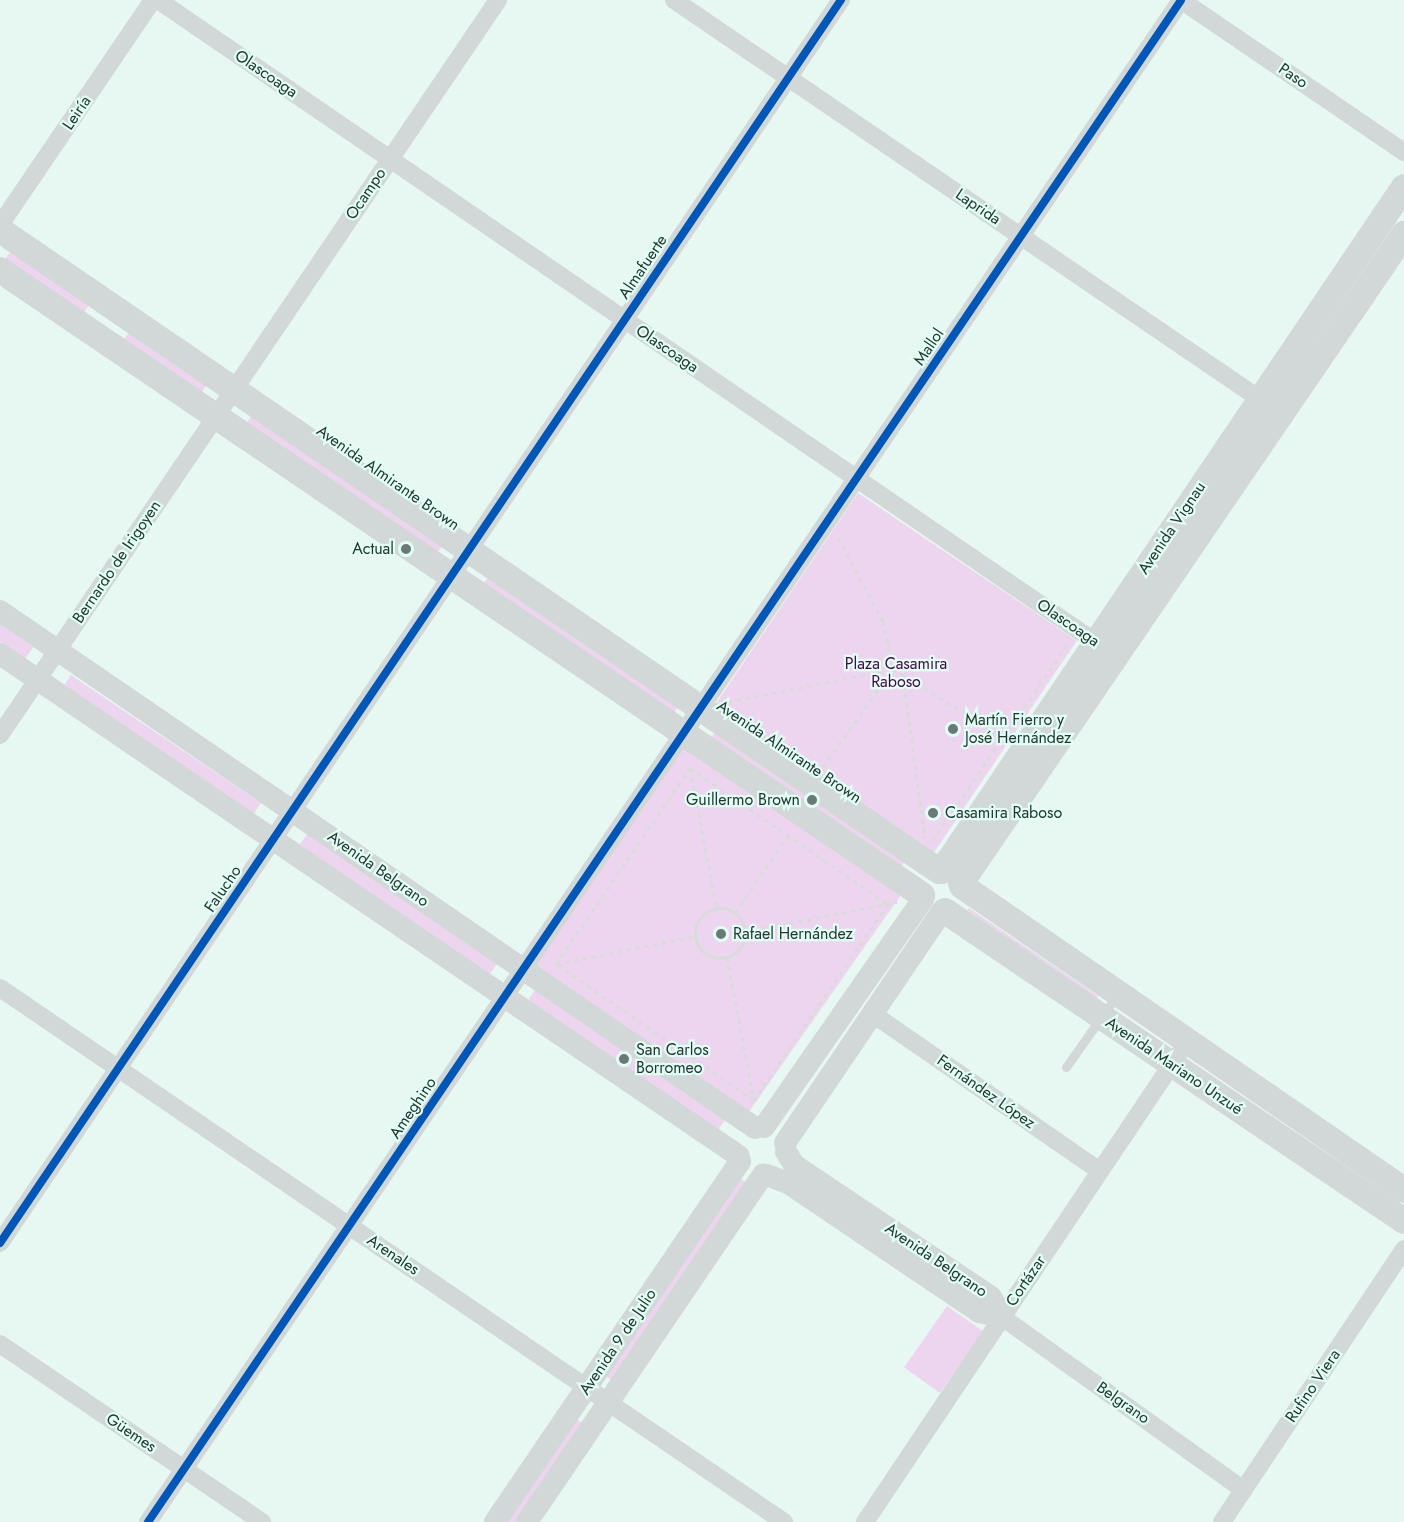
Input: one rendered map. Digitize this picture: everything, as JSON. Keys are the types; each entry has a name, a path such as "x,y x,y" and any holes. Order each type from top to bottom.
{"main road":[{"name":"Avenida Vignau","path":"951,878 1013,742 1086,636 1260,399 1404,187"},
{"name":"Avenida Almirante Brown","path":"0,227 700,709 951,878"},
{"name":"Avenida Vignau","path":"951,878 1116,656 1404,234"},
{"path":"0,270 931,902 958,902 951,878 927,877 931,902"},
{"name":"Avenida Mariano Unzué","path":"951,878 1404,1190"},
{"name":"Avenida Mariano Unzué","path":"931,902 1404,1221"}],"street":[{"name":"Olascoaga","path":"155,0 1116,656"},
{"name":"Leiría","path":"0,227 155,0"},
{"name":"Ocampo","path":"235,389 498,0"},
{"name":"Laprida","path":"674,0 1282,414"},
{"name":"Almafuerte","path":"468,550 840,0"},
{"name":"Paso","path":"1181,0 1404,152"},
{"name":"Mallol","path":"700,709 1181,0"},
{"name":"Bernardo de Irigoyen","path":"0,735 235,389"},
{"name":"Falucho","path":"0,1243 468,550"},
{"name":"Avenida Belgrano","path":"0,611 293,809 522,971 759,1128"},
{"name":"Avenida Belgrano","path":"0,654 740,1159"},
{"name":"Ameghino","path":"148,1522 700,709"},
{"path":"931,902 873,1014 785,1148 782,1164 765,1175 740,1159 743,1136 759,1128 931,902"},
{"name":"Arenales","path":"0,988 784,1522"},
{"name":"Fernández López","path":"873,1014 1100,1171"},
{"name":"Cortázar","path":"865,1522 1188,1040"},
{"path":"759,1128 785,1148"},
{"name":"Avenida Belgrano","path":"785,1148 794,1165 979,1312 1002,1317"},
{"name":"Avenida 9 de Julio","path":"495,1522 740,1159"},
{"name":"Avenida Belgrano","path":"765,1175 885,1237"},
{"name":"Avenida 9 de Julio","path":"527,1522 765,1175"},
{"name":"Rufino Viera","path":"1222,1522 1404,1249"},
{"name":"Belgrano","path":"1002,1317 1244,1490"},
{"name":"Güemes","path":"0,1344 262,1522"}],"lane":[{"path":"1066,1067 1119,993"}],"path":[{"path":"828,520 883,621 893,669 1013,742"},
{"path":"903,676 926,849 1013,742 1086,636"},
{"path":"700,709 893,669"},
{"path":"811,783 893,669"},
{"path":"684,733 717,908"},
{"path":"690,768 888,904"},
{"path":"556,964 690,768"},
{"path":"735,913 788,835"},
{"path":"745,932 888,904 931,902"},
{"path":"754,1100 888,904"},
{"path":"717,908 735,913 745,932 741,948 727,957 703,951 696,936 703,915 717,908"},
{"path":"522,971 696,936"},
{"path":"727,957 759,1128"},
{"path":"556,964 754,1100"}],"green space":[{"path":"13,248 91,302 82,316 4,261"},
{"path":"131,329 209,382 201,394 123,341"},
{"path":"254,412 446,541 437,554 246,424"},
{"name":"Plaza Casamira Raboso","path":"858,493 1077,641 934,852 715,704"},
{"path":"489,576 680,705 671,718 480,589"},
{"path":"0,624 33,647 25,659 0,642"},
{"path":"71,675 261,803 252,816 62,688"},
{"path":"717,729 908,858 899,871 708,742"},
{"path":"685,743 901,894 742,1121 526,970"},
{"path":"307,834 498,963 489,976 298,847"},
{"path":"969,908 1098,996 1096,999 967,910"},
{"path":"535,990 726,1119 717,1132 526,1003"},
{"path":"740,1178 750,1185 613,1381 603,1374"},
{"path":"947,1306 983,1331 940,1393 904,1367"},
{"path":"573,1417 584,1424 523,1522 507,1522"}],"cycle path":[{"path":"0,1243 841,0"},
{"path":"148,1522 1181,0"}],"place":[{"name":"Actual","path":"406,549"},
{"name":"Martín Fierro y José Hernández","path":"953,729"},
{"name":"Guillermo Brown","path":"812,800"},
{"name":"Casamira Raboso","path":"933,813"},
{"name":"Rafael Hernández","path":"721,934"},
{"name":"San Carlos Borromeo","path":"624,1059"}]}
